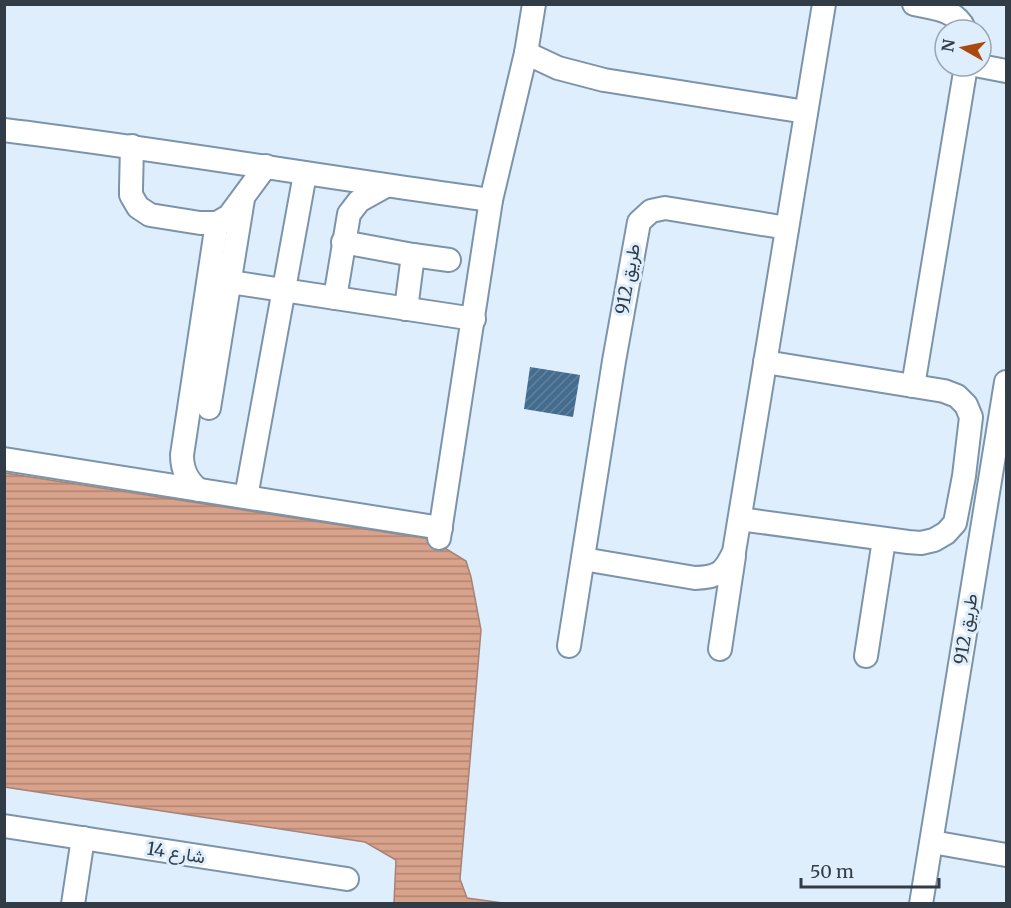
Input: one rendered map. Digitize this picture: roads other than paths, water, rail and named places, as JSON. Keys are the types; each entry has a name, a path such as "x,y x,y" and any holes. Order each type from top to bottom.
{"street":[{"path":"4,459 246,497 440,533 491,200 526,53 534,4"},
{"path":"720,649 824,4"},
{"path":"914,4 945,10 955,18"},
{"path":"526,53 558,68 604,80 806,112"},
{"path":"913,386 964,78"},
{"path":"4,130 132,146 304,174 491,200"},
{"path":"132,146 130,188 138,207 150,215 200,223 218,223 230,216 266,166"},
{"path":"246,497 304,174"},
{"path":"335,298 349,214 354,206 386,186"},
{"path":"209,408 244,195"},
{"name":"طريق 912","path":"569,646 639,222 651,211 665,208 787,228"},
{"path":"199,490 184,471 182,455 218,223"},
{"path":"343,242 449,260"},
{"path":"406,309 413,255"},
{"path":"230,282 474,319"},
{"path":"740,519 884,540 921,543 934,540 946,533 955,523 964,476 971,417 966,405 957,396 913,386 765,362"},
{"name":"طريق 912","path":"921,903 1006,382"},
{"path":"866,656 884,540"},
{"path":"583,559 695,578 712,577 726,568 734,552"},
{"name":"شارع 14","path":"4,826 347,879"},
{"path":"73,903 83,838"},
{"path":"932,842 1006,855"}]}
